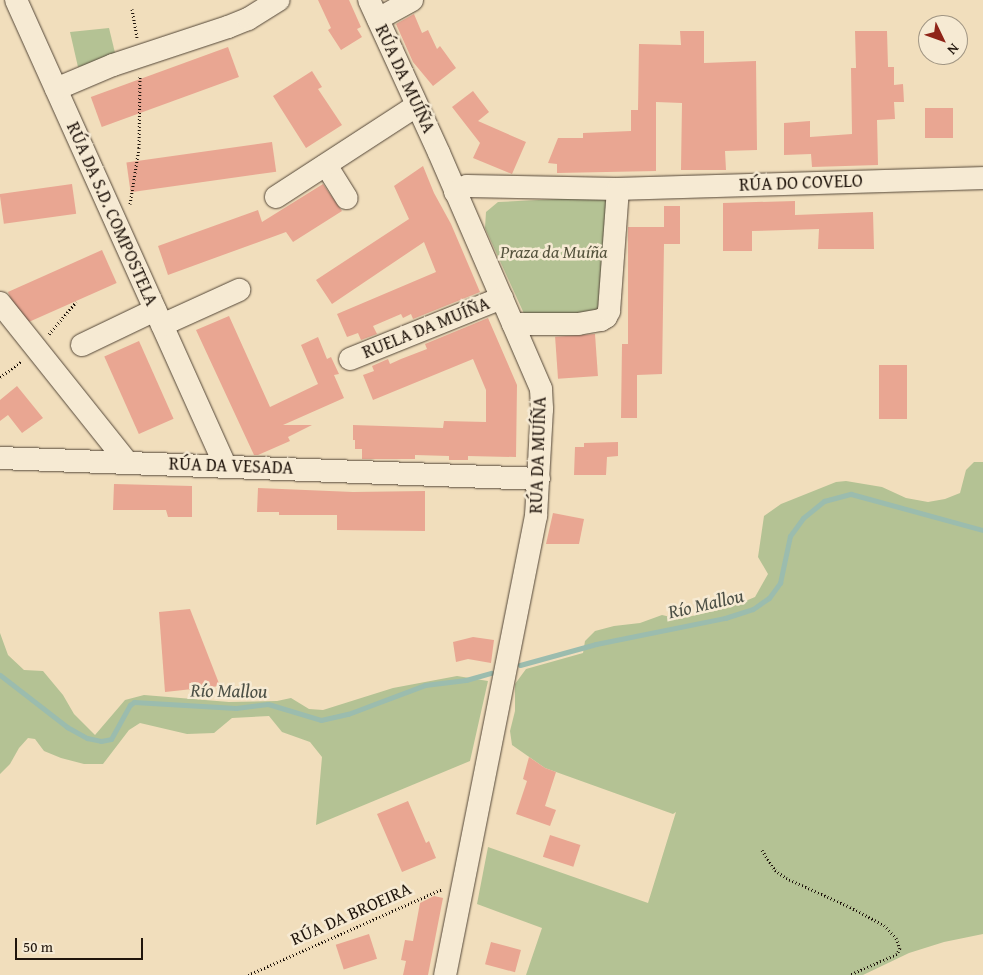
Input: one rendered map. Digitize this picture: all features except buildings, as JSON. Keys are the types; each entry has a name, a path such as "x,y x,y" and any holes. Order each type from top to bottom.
{"street":[{"name":"RÚA DA S.D. COMPOSTELA","path":"16,0 224,465"},
{"path":"56,89 113,65 228,27 248,19 279,0"},
{"path":"373,10 412,0"},
{"name":"RÚA DA MUÍÑA","path":"373,10 541,389 542,409 536,516 445,975"},
{"path":"276,197 416,106"},
{"path":"326,165 347,198"},
{"name":"RÚA DO COVELO","path":"455,192 467,186 618,189 983,178"},
{"path":"513,324 578,324 601,320 606,317 609,311 618,189"},
{"path":"82,345 239,290"},
{"name":"RUELA DA MUÍÑA","path":"350,359 502,298"},
{"path":"0,303 127,462"},
{"path":"190,464 201,448 208,429"},
{"name":"RÚA DA VESADA","path":"0,458 224,465 539,479"}],"path":[{"path":"129,207 139,148 140,73"},
{"path":"0,377 35,349 76,302"},
{"path":"762,850 775,870 786,878 850,907 884,925 896,938 900,948 897,954 849,975"},
{"name":"RÚA DA BROEIRA","path":"248,975 464,879"}],"green space":[{"path":"109,28 116,57 78,67 70,32"},
{"name":"Praza da Muíña","path":"600,197 607,202 602,305 593,316 526,318 485,228 486,212 498,202"},
{"path":"974,462 983,462 983,934 944,942 909,953 863,975 526,975 542,928 477,904 488,847 648,903 676,812 673,814 545,768 512,745 510,731 515,711 515,684 526,669 583,653 585,641 595,631 614,626 640,623 662,615 679,619 731,607 755,597 768,574 758,557 764,516 781,504 836,482 846,481 882,487 906,498 928,502 945,499 960,493 966,470"},
{"path":"0,633 8,655 24,670 43,671 63,695 74,714 95,735 125,700 144,695 229,702 277,701 291,698 309,709 323,710 393,688 457,676 488,681 470,761 316,825 322,757 310,742 282,732 269,716 232,718 214,733 187,734 140,723 129,730 103,764 84,764 61,758 44,751 35,739 28,738 19,748 10,764 0,774"}],"waterway":[{"name":"Río Mallou","path":"520,665 596,644 725,618 753,609 769,598 780,583 790,536 803,518 824,501 851,494 983,530"},
{"name":"Río Mallou","path":"0,675 67,727 87,738 101,741 111,739 130,705 134,702 236,708 268,704 321,720 348,714 425,685 466,680 491,673"}]}
